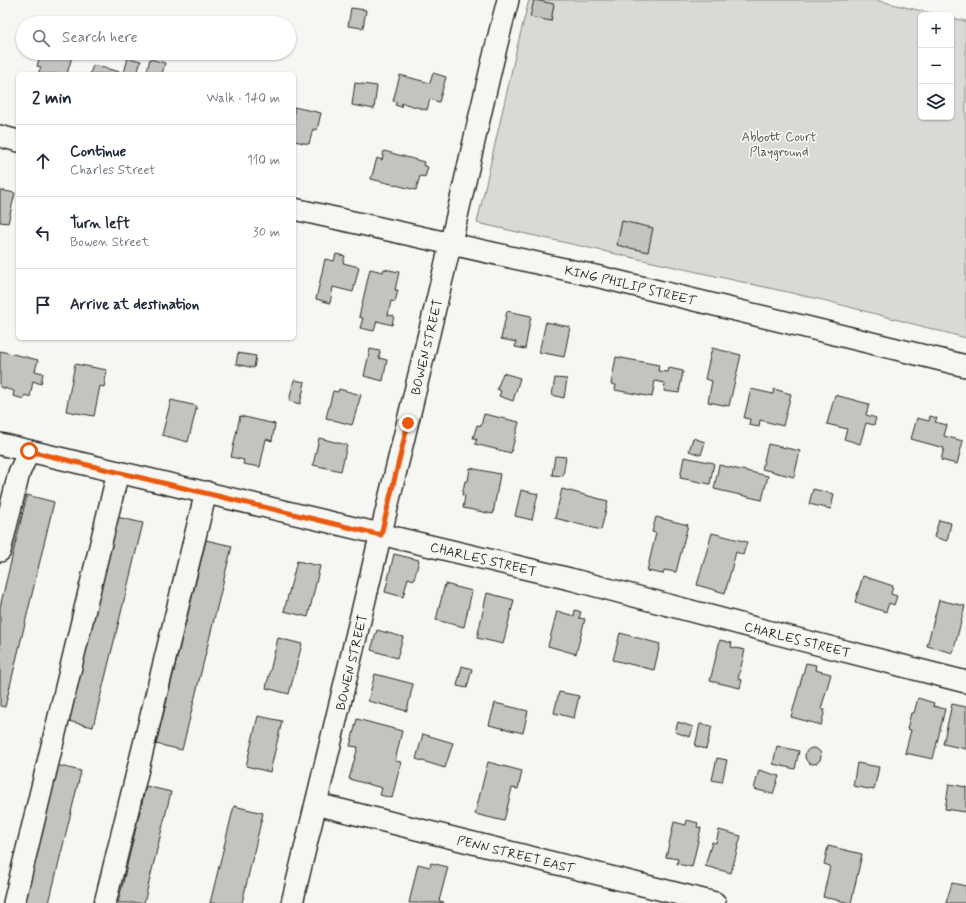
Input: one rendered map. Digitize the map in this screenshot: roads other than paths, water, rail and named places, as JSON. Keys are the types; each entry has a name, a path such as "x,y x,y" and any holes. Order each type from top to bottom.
{"street":[{"name":"BOWEN STREET","path":"292,903 508,0"},
{"path":"0,136 16,140"},
{"name":"KING PHILIP STREET","path":"296,209 600,277 966,366"},
{"name":"CHARLES STREET","path":"0,444 570,579 966,682"},
{"path":"0,551 19,473 29,451"},
{"path":"14,903 118,472"},
{"path":"105,903 206,492"},
{"name":"PENN STREET EAST","path":"316,804 715,903"}],"park label":[{"name":"Abbott Court Playground","path":"779,144"}]}
